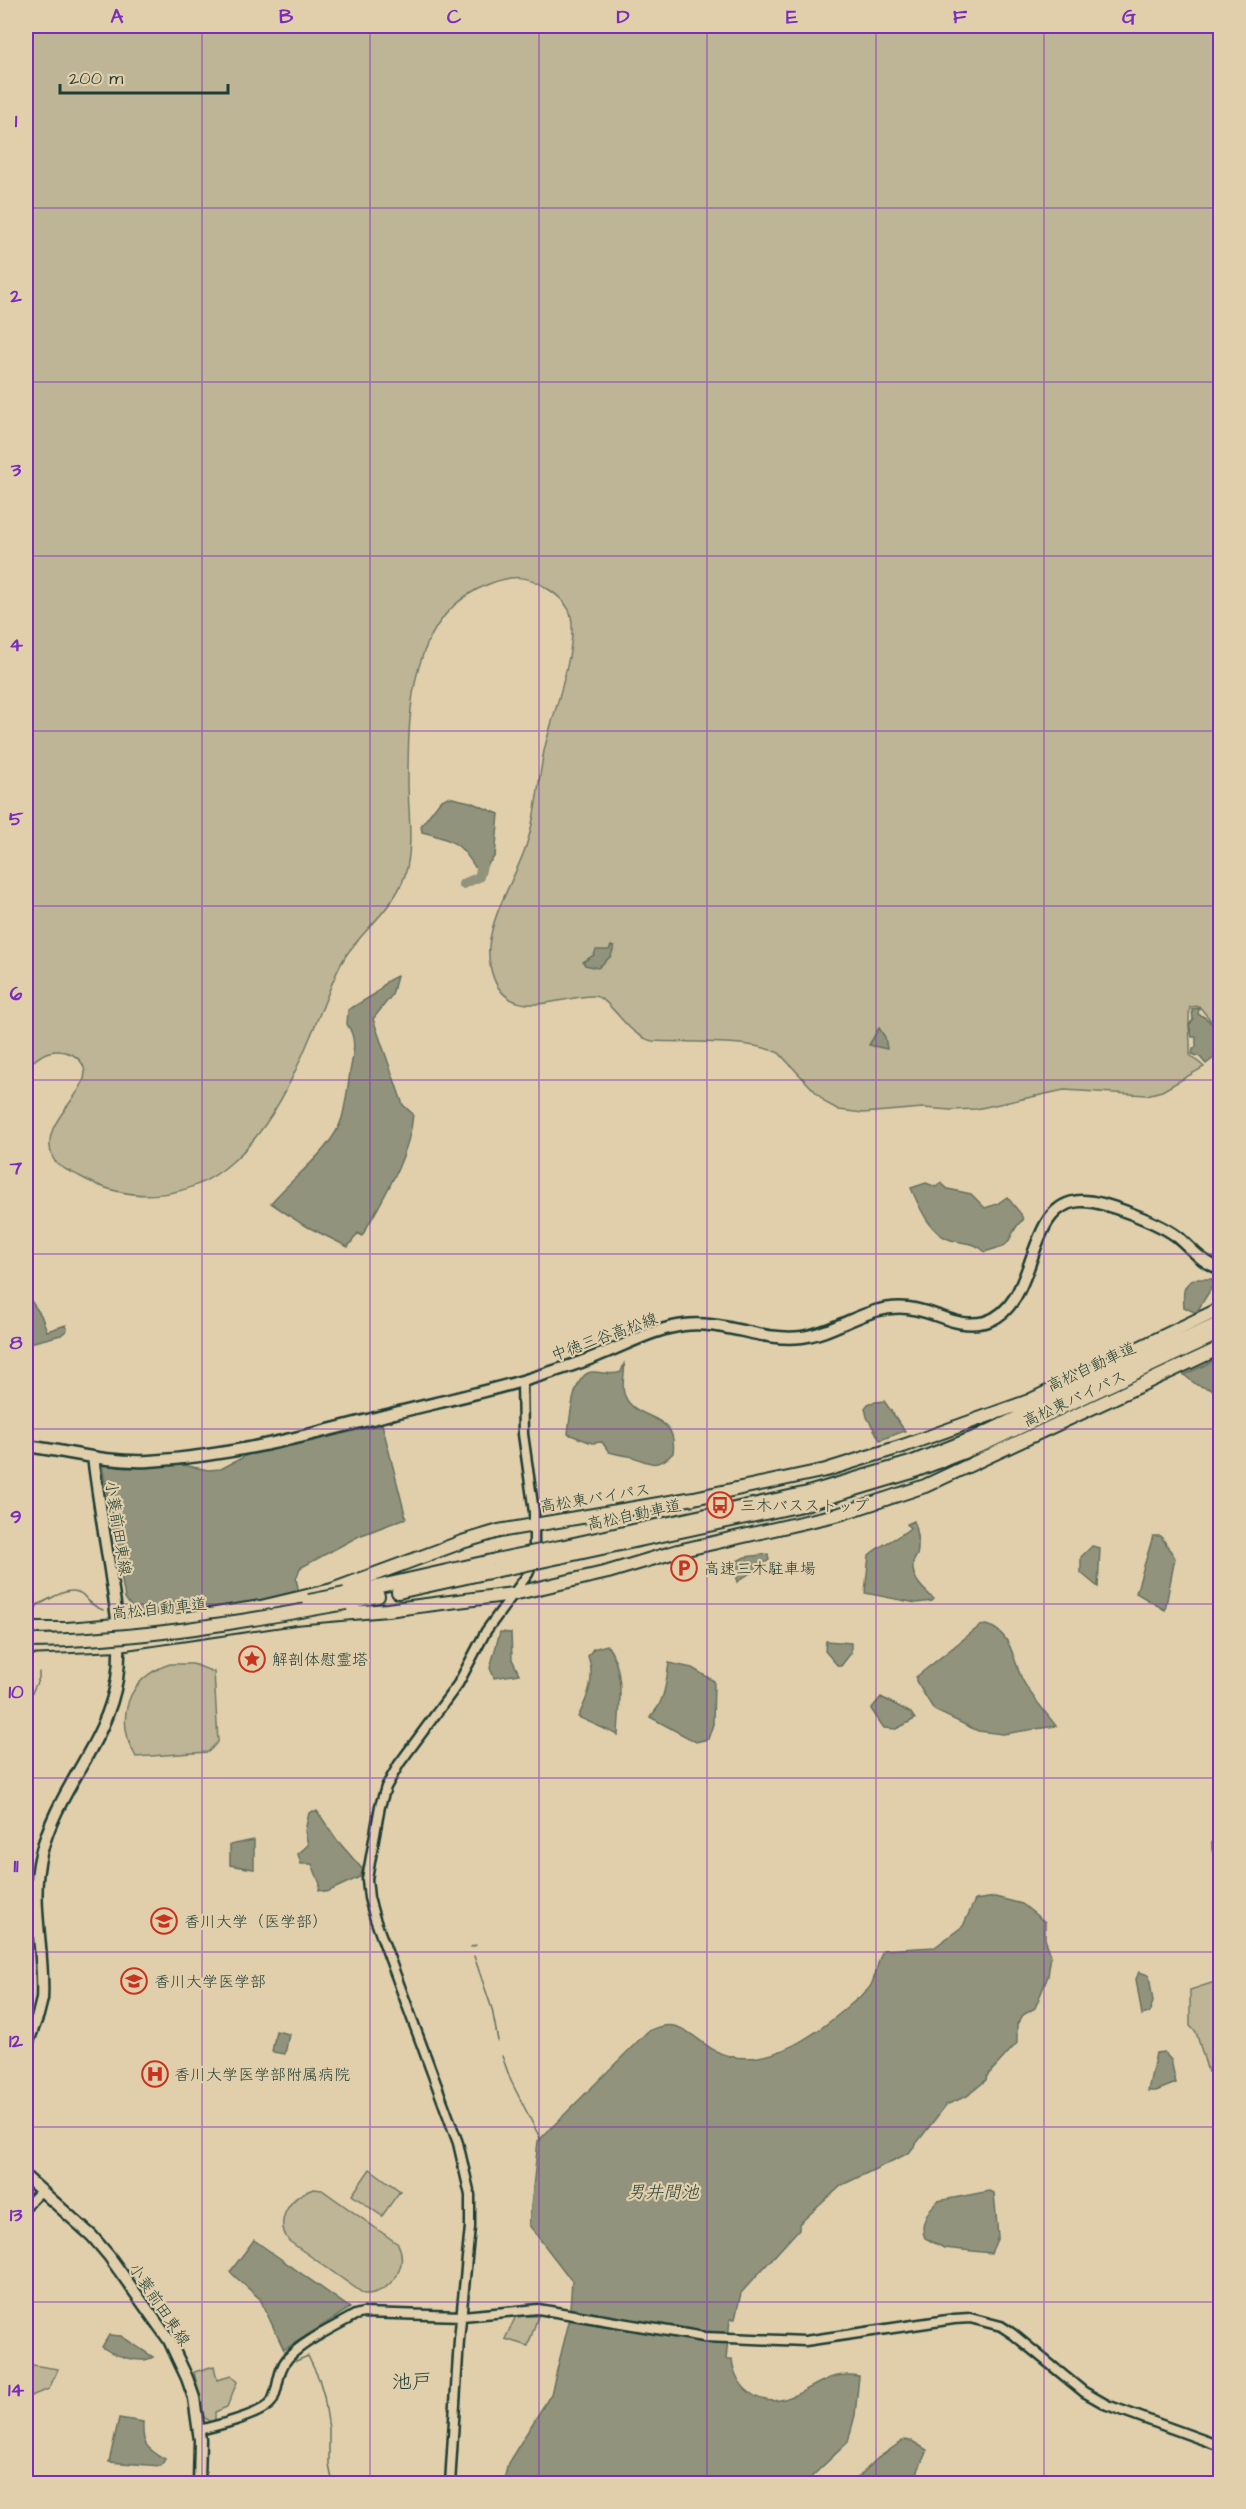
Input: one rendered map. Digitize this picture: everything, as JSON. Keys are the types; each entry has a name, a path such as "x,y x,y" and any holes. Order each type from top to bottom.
{"highway":[{"name":"高松東バイパス","path":"26,1631 118,1625 232,1612 312,1595 362,1580 462,1542 534,1524 827,1474 1029,1401 1221,1309"},
{"name":"高松自動車道","path":"560,1552 808,1493 910,1463 979,1436 1221,1323"},
{"name":"高松自動車道","path":"26,1641 133,1636 217,1626 560,1552 802,1504 912,1472 982,1445 1221,1333"},
{"name":"高松東バイパス","path":"26,1648 119,1644 295,1618 387,1610 513,1594 597,1575 678,1551 925,1486 1221,1348"},
{"name":"高松自動車道","path":"26,1631 132,1628 216,1619 345,1599"}],"main road":[{"name":"中徳三谷高松線","path":"93,1457 148,1461 217,1454 312,1435 522,1381 597,1356 640,1337 686,1325 726,1327 786,1338 804,1337 871,1311 888,1308 909,1308 953,1323 973,1324 989,1321 1004,1312 1014,1301 1046,1223 1056,1210 1067,1203 1079,1201 1104,1204 1168,1230 1200,1259 1221,1268"},
{"path":"26,1446 93,1457"},
{"name":"小蓑前田東線","path":"26,2047 42,1999 37,1896 41,1853 55,1814 108,1713 117,1680 118,1625 93,1457"},
{"name":"小蓑前田東線","path":"26,2177 40,2192 92,2236 110,2256 169,2340 187,2378 199,2430 199,2484"}],"street":[{"path":"450,2484 470,2227 470,2195 465,2168 433,2073 375,1919 367,1879 380,1806 388,1782 458,1684 486,1631 528,1574 534,1559 534,1524 523,1434 522,1381"},
{"path":"26,2206 40,2192"},
{"path":"199,2430 227,2423 267,2407 272,2400 279,2374 293,2354 363,2313 462,2316 525,2309 557,2311 678,2334 734,2340 805,2341 954,2319 984,2320 1001,2326 1013,2334 1084,2392 1107,2405 1221,2446"}],"shaded area":[{"path":"26,26 1220,26 1220,1032 1199,1006 1190,1007 1189,1019 1190,1055 1204,1067 1162,1091 1147,1095 1064,1090 976,1109 923,1108 863,1113 839,1110 826,1103 779,1053 751,1046 717,1042 652,1041 634,1031 607,1003 594,996 543,1004 518,1002 507,997 498,987 490,967 491,932 530,832 544,751 564,679 572,639 569,610 562,600 532,580 511,578 489,584 463,598 443,617 429,641 419,667 410,724 408,782 410,841 405,875 394,898 341,963 295,1073 274,1112 261,1130 231,1163 214,1176 178,1191 158,1194 119,1192 100,1186 58,1164 53,1158 50,1147 54,1127 79,1090 85,1074 84,1067 75,1056 61,1051 46,1053 26,1067"},
{"path":"170,1664 193,1664 214,1672 218,1742 208,1752 136,1757 126,1728 129,1701 143,1679 155,1670"},
{"path":"1220,1953 1220,2071 1216,2073 1208,2072 1196,2032 1190,2026 1190,1990 1218,1981"},
{"path":"370,2169 400,2191 382,2216 352,2195"},
{"path":"314,2189 322,2190 398,2244 401,2262 395,2278 389,2285 382,2290 364,2294 289,2241 283,2225 287,2209 298,2197"},
{"path":"516,2316 538,2316 528,2346 505,2339"},
{"path":"26,2364 58,2369 49,2389 26,2398"},
{"path":"214,2366 217,2380 231,2376 237,2382 227,2407 215,2412 215,2421 210,2422 204,2417 194,2372"}],"water":[{"path":"448,797 470,802 499,814 495,856 479,874 468,856 456,845 422,832 421,826 440,801"},
{"path":"611,946 614,947 611,956 598,968 585,965 583,962 594,955 596,950 609,950"},
{"path":"397,976 392,995 373,1019 403,1105 413,1114 411,1130 407,1146 387,1192 362,1236 358,1233 348,1247 302,1224 271,1203 321,1152 337,1130 342,1118 354,1047 353,1036 347,1024 348,1010 375,994 387,981"},
{"path":"1199,1008 1198,1014 1213,1025 1219,1041 1220,1053 1206,1064 1200,1057 1192,1054 1196,1047 1196,1037 1192,1037 1189,1025 1193,1020 1192,1009"},
{"path":"879,1028 885,1037 887,1049 869,1045"},
{"path":"926,1183 936,1187 941,1183 948,1189 971,1194 985,1208 1007,1197 1023,1220 1005,1245 985,1252 974,1245 951,1240 931,1226 911,1188"},
{"path":"1196,1279 1213,1279 1212,1287 1196,1313 1184,1307 1183,1297 1186,1286"},
{"path":"29,1298 41,1315 47,1331 66,1325 67,1330 61,1335 26,1344 26,1299"},
{"path":"1220,1358 1220,1392 1197,1385 1184,1375"},
{"path":"624,1364 624,1392 630,1404 663,1423 673,1440 673,1453 661,1462 651,1463 609,1452 602,1442 592,1443 568,1434 574,1397 581,1379 593,1372 611,1374 621,1372"},
{"path":"884,1401 905,1431 880,1440 867,1417 865,1408 869,1403"},
{"path":"382,1424 406,1518 359,1536 300,1568 296,1579 303,1609 139,1618 125,1598 102,1464 125,1468 183,1465 208,1470 221,1469 249,1454"},
{"path":"914,1521 918,1547 913,1563 914,1574 919,1584 934,1599 916,1603 865,1593 869,1555 905,1532 910,1528 907,1524"},
{"path":"1153,1536 1161,1536 1175,1558 1165,1610 1136,1593"},
{"path":"1092,1546 1100,1548 1098,1587 1081,1573 1081,1557"},
{"path":"768,1554 769,1560 737,1582 737,1561 745,1557"},
{"path":"986,1625 995,1629 1006,1640 1025,1685 1056,1726 1003,1734 978,1731 934,1710 916,1681 916,1677 980,1626"},
{"path":"500,1632 511,1633 512,1659 519,1674 494,1678 490,1668"},
{"path":"826,1641 851,1643 851,1653 841,1666 838,1666 825,1651"},
{"path":"607,1645 613,1655 619,1677 618,1735 578,1717 590,1687 591,1672 588,1656 593,1649"},
{"path":"669,1663 692,1668 714,1681 713,1724 708,1739 696,1742 650,1717 662,1699"},
{"path":"881,1697 911,1713 915,1719 896,1729 884,1728 871,1709"},
{"path":"317,1811 337,1840 363,1870 360,1877 327,1892 319,1890 320,1884 312,1864 301,1864 298,1854 308,1845 305,1831 309,1813"},
{"path":"1220,1838 1220,1864 1212,1849 1212,1842"},
{"path":"254,1840 254,1869 230,1865 230,1845"},
{"name":"男井間池","path":"995,1897 1022,1904 1045,1922 1045,1939 1051,1955 1048,1976 1035,2008 1023,2015 1017,2024 1017,2043 987,2076 986,2080 967,2096 946,2105 909,2153 842,2185 799,2224 799,2229 741,2293 735,2319 730,2319 726,2359 732,2359 735,2373 743,2386 760,2398 769,2401 787,2398 832,2377 859,2376 855,2415 848,2442 805,2483 503,2484 508,2463 551,2394 569,2322 572,2281 529,2225 538,2141 647,2032 660,2026 671,2025 681,2028 718,2052 729,2056 746,2058 778,2052 808,2037 867,1991 873,1981 883,1950 935,1947 963,1926 975,1900"},
{"path":"1139,1972 1149,1975 1153,2002 1149,2013 1142,2015 1136,1979"},
{"path":"276,2031 289,2034 285,2054 272,2052"},
{"path":"1164,2052 1171,2060 1176,2083 1156,2091 1148,2091 1156,2053"},
{"path":"990,2191 994,2193 998,2237 991,2253 944,2248 925,2238 923,2228 925,2218 938,2201"},
{"path":"254,2240 350,2308 284,2350 260,2299 230,2272"},
{"path":"109,2335 121,2336 153,2357 141,2360 113,2353 102,2347"},
{"path":"119,2418 143,2422 143,2436 146,2445 165,2459 161,2466 109,2462"},
{"path":"904,2440 912,2441 927,2450 917,2473 909,2483 852,2483 878,2458"}],"waterway":[{"path":"463,884 479,877 484,859"},
{"path":"37,1607 54,1596 72,1591 83,1595 103,1610"},
{"path":"127,1610 135,1612"},
{"path":"26,1705 39,1678 39,1672"},
{"path":"471,1947 476,1945"},
{"path":"474,1956 492,2009 498,2041"},
{"path":"502,2056 511,2081 541,2140"},
{"path":"295,2358 296,2361 308,2356 319,2379 329,2429 329,2465 333,2484"}],"tunnel":[{"path":"829,1478 837,1504"}],"place":[{"name":"三木バスストップ","path":"720,1505"},
{"name":"高速三木駐車場","path":"684,1568"},
{"name":"解剖体慰霊塔","path":"252,1659"},
{"name":"香川大学（医学部）","path":"164,1921"},
{"name":"香川大学医学部","path":"134,1981"},
{"name":"香川大学医学部附属病院","path":"155,2074"}],"district":[{"name":"池戸","path":"412,2381"}]}
